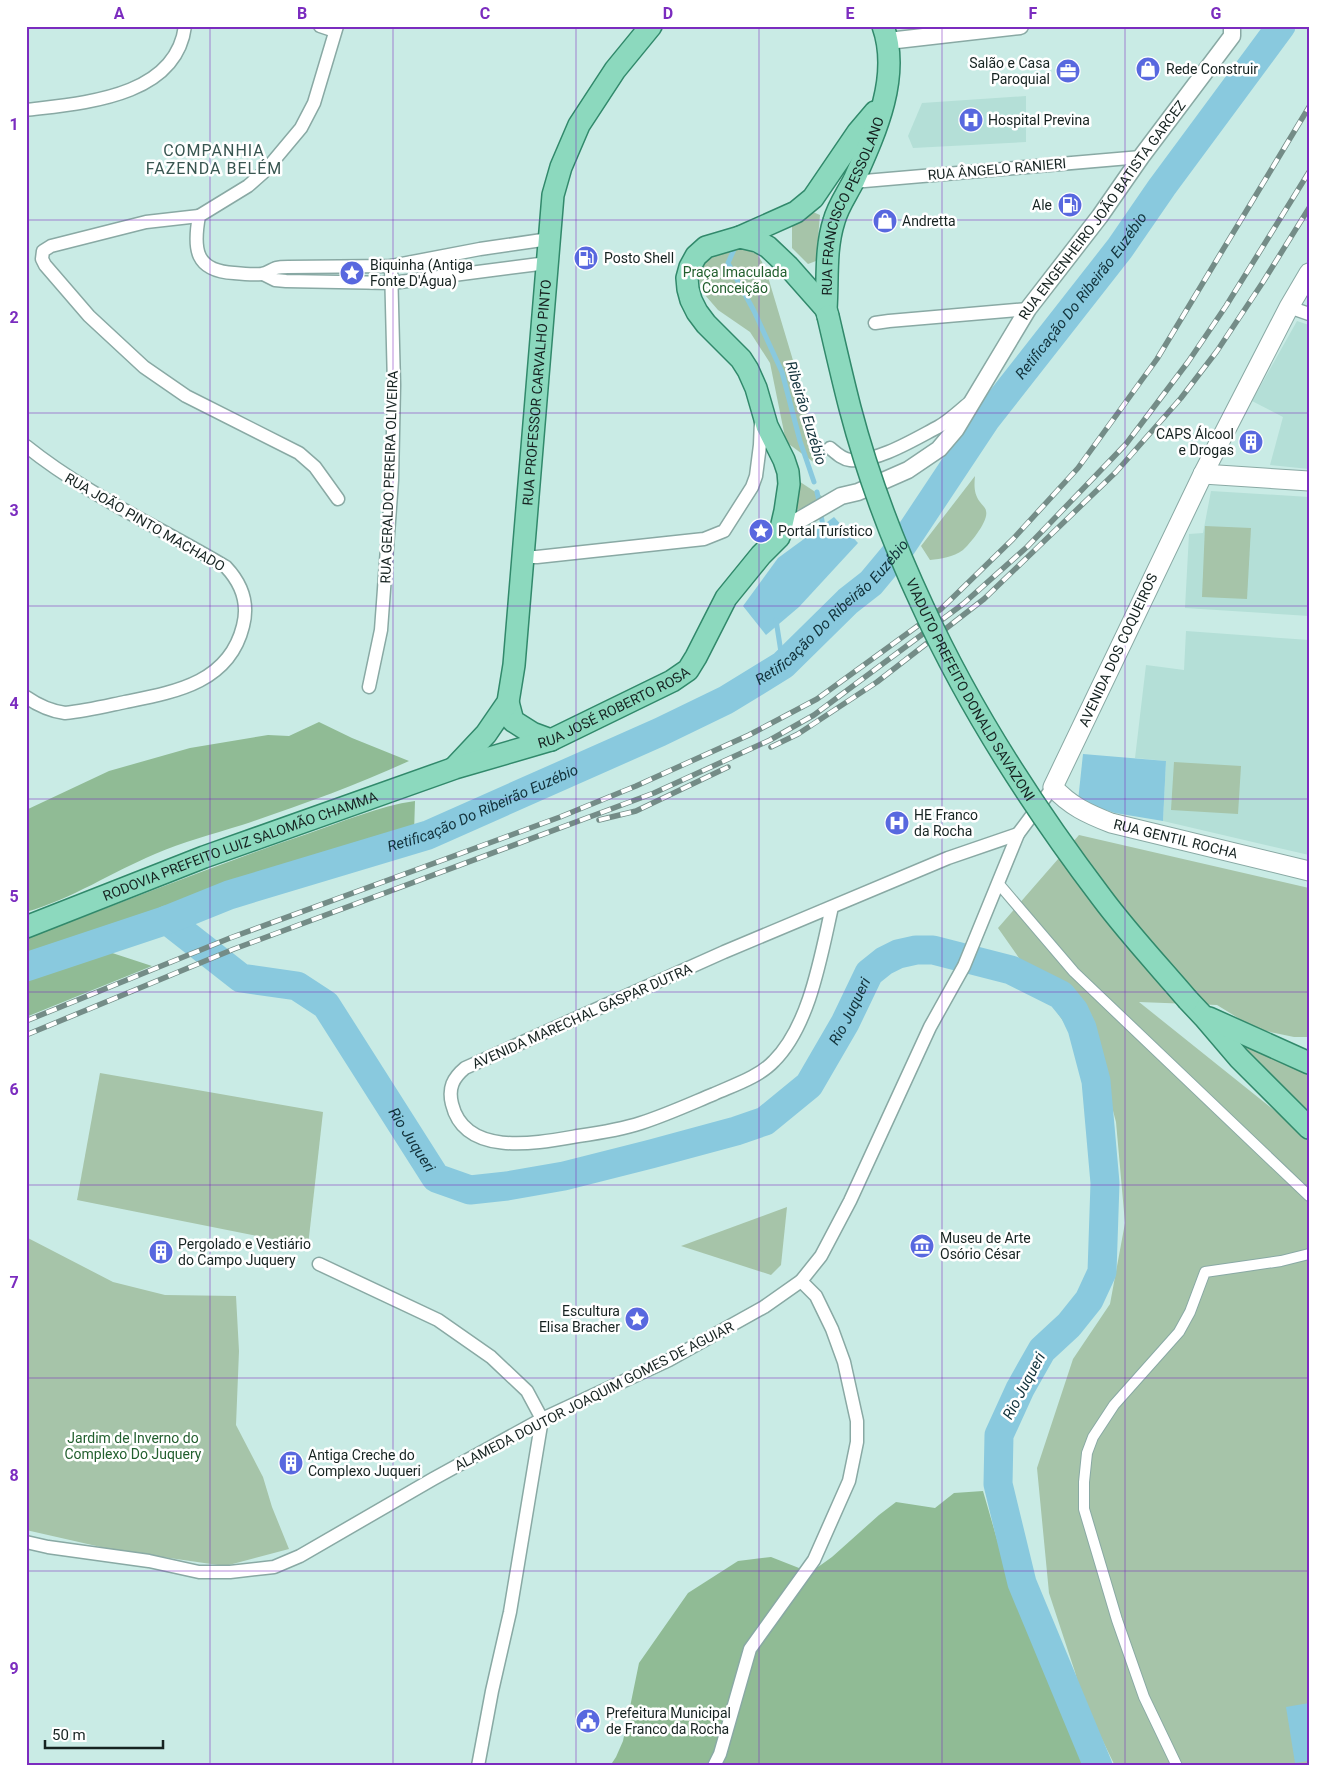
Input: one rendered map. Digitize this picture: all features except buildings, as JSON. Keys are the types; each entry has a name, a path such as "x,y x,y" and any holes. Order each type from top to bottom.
{"main road":[{"name":"RUA PROFESSOR CARVALHO PINTO","path":"455,768 486,734 508,702 514,665 524,557 553,196 561,167 579,125 615,70 651,26"},
{"name":"RUA FRANCISCO PESSOLANO","path":"827,312 830,236 838,211 853,182 877,125 883,104 890,58 885,33"},
{"name":"RUA FRANCISCO PESSOLANO","path":"740,237 796,212 813,198 858,132 883,104"},
{"path":"779,537 789,484 788,472 774,437 767,426 756,388 741,359 706,324 697,312 688,289 687,278 690,267 696,256 706,247 740,237 757,240 768,246 775,253 827,312"},
{"name":"AVENIDA DOS COQUEIROS","path":"1053,788 1202,474 1289,307 1309,273"},
{"name":"VIADUTO PREFEITO DONALD SAVAZONI","path":"827,312 850,409 878,495 923,607 952,665 991,736 1034,802 1102,898 1188,1000 1204,1016"},
{"path":"1202,474 1309,481"},
{"name":"RUA JOSÉ ROBERTO ROSA","path":"455,768 551,740 672,681 688,670 726,598 760,555 779,537"},
{"path":"508,702 513,721 532,733 551,740"},
{"name":"RODOVIA PREFEITO LUIZ SALOMÃO CHAMMA","path":"26,927 204,857 455,768"},
{"name":"RUA GENTIL ROCHA","path":"1053,788 1070,804 1085,813 1111,823 1309,871"},
{"path":"1204,1016 1274,1049 1309,1063"},
{"path":"1204,1016 1239,1058 1309,1128"},
{"path":"1274,1049 1309,1048"}],"street":[{"path":"26,110 90,102 136,88 165,68 174,56 184,36 185,26"},
{"path":"320,26 336,29 314,103 301,128 265,171 248,186 198,216 146,222 50,246 43,252 42,260 89,316 144,367 186,396 299,453 316,467 338,499"},
{"path":"885,33 1020,26"},
{"name":"RUA ENGENHEIRO JOÃO BATISTA GARCEZ","path":"779,537 796,522 841,496 858,492 908,470 939,449 956,429 1028,308 1100,216 1141,157 1232,36 1232,26"},
{"name":"RUA ÂNGELO RANIERI","path":"853,182 1141,157"},
{"path":"198,216 195,235 196,245 199,256 207,267 229,273 263,274 275,280 392,283 547,263"},
{"path":"263,274 276,268 288,267 391,266 480,249 549,239"},
{"name":"RUA GERALDO PEREIRA OLIVEIRA","path":"369,687 381,630 391,490 394,385 391,266"},
{"path":"1289,307 1309,314"},
{"path":"875,323 889,320 1028,308"},
{"name":"RUA ENGENHEIRO JOÃO BATISTA GARCEZ","path":"830,448 838,455 849,460 862,460 884,453 939,426 974,398"},
{"path":"524,557 704,539 724,531 742,505 756,476 762,410"},
{"name":"RUA JOÃO PINTO MACHADO","path":"26,446 50,465 93,493 226,567 242,590 245,602 245,619 235,649 222,664 204,678 185,688 154,696 65,713 54,712 41,707 26,697"},
{"name":"AVENIDA DOS COQUEIROS","path":"930,1027 964,966 1018,834 1053,788"},
{"name":"AVENIDA MARECHAL GASPAR DUTRA","path":"832,907 821,955 804,1013 794,1034 774,1061 757,1074 680,1109 639,1124 610,1131 538,1143 512,1144 492,1141 467,1130 458,1120 452,1107 451,1086 456,1076 465,1068 621,997 832,907 948,858 1018,834"},
{"path":"998,883 1074,972 1309,1196"},
{"name":"ALAMEDA DOUTOR JOAQUIM GOMES DE AGUIAR","path":"26,1542 48,1547 149,1561 199,1572 230,1572 274,1567 300,1556 542,1419 669,1360 764,1307 802,1281 821,1256 850,1201 930,1027"},
{"path":"1177,1766 1144,1697 1117,1620 1090,1532 1084,1509 1087,1453 1093,1437 1114,1405 1178,1332 1190,1312 1205,1272 1281,1261 1309,1254"},
{"path":"319,1264 438,1320 490,1357 527,1391 542,1419 510,1612 492,1691 478,1766"},
{"path":"714,1766 720,1754 750,1649 814,1560 849,1480 857,1442 857,1422 844,1362 832,1329 816,1296 802,1281"}],"shaded area":[{"name":"Hospital Previna","path":"1026,96 1026,142 913,148 908,136 922,103"},
{"path":"1297,321 1309,325 1309,469 1270,465 1283,417 1252,401"},
{"path":"1211,491 1309,497 1309,616 1185,608 1189,534 1203,533"},
{"path":"1186,631 1309,640 1309,855 1163,821 1166,761 1135,758 1146,665 1184,670"}],"green space":[{"path":"813,212 820,215 816,261 808,264 792,248 792,225"},
{"name":"Praça Imaculada Conceição","path":"740,247 757,254 768,277 795,367 816,447 824,464 816,464 786,442 770,363 750,332 718,310 705,295 699,280 704,262 712,255"},
{"path":"791,476 823,497 808,506 792,512"},
{"path":"975,476 976,493 986,511 982,526 963,550 947,557 930,560 921,546"},
{"path":"1205,526 1251,528 1247,599 1202,597"},
{"path":"319,722 352,738 409,761 305,803 165,850 76,893 26,912 26,810 109,771 190,748 268,735 289,736"},
{"path":"1174,762 1241,766 1238,814 1171,810"},
{"path":"415,801 414,833 226,890 160,917 98,938 100,949 152,966 26,1017 26,938 236,859 374,810"},
{"path":"1079,835 1309,888 1309,1037 1294,1037 1256,1029 1217,1005 1139,1002 1309,1138 1309,1766 1115,1766 1082,1698 1049,1593 1037,1468 1073,1359 1110,1304 1125,1223 1116,1122 1105,1081 998,928"},
{"path":"1245,1045 1309,1073 1309,1118 1243,1051"},
{"path":"100,1073 323,1112 308,1246 77,1200"},
{"path":"787,1207 781,1265 771,1275 681,1246"},
{"name":"Jardim de Inverno do Complexo Do Juquery","path":"26,1237 113,1282 165,1295 236,1296 239,1351 236,1425 263,1477 272,1507 289,1549 225,1566 114,1550 26,1530"},
{"path":"983,1491 1003,1560 1092,1766 610,1766 623,1741 639,1663 688,1593 738,1561 771,1557 799,1568 818,1567 896,1502 935,1508 954,1493"}],"water":[{"path":"834,517 858,543 799,607 766,635 743,606 778,558"},
{"path":"1083,754 1166,761 1163,821 1115,813 1078,801"},
{"path":"1309,1703 1309,1761 1295,1763 1286,1707"}],"waterway":[{"name":"Ribeirão Euzébio","path":"26,967 167,920 229,895 428,835 660,732 726,700 783,665 848,601 871,583 901,547 986,419 1120,248 1162,187 1281,26"},
{"name":"Ribeirão Euzébio","path":"736,245 728,263 754,311 782,372 800,441 814,482"},
{"name":"Ribeirão Euzébio","path":"817,492 820,506"},
{"name":"Ribeirão Euzébio","path":"820,510 824,531"},
{"name":"Ribeirão Euzébio","path":"776,620 783,665"},
{"name":"Rio Juqueri","path":"167,920 241,978 297,986 326,1005 436,1178 470,1190 564,1176 736,1131 765,1121 809,1085 845,1023 869,973 884,961 898,954 916,950 933,950 1011,970 1061,995 1074,1011 1082,1028 1096,1081 1105,1183 1102,1272 1089,1300 1069,1325 1042,1350 1020,1389 999,1435 998,1484 1022,1583 1098,1766"}],"railway":[{"path":"26,1021 230,938 560,817 636,786 749,735 817,699 941,609 1013,539 1078,468 1157,359 1309,107"},
{"path":"26,1035 234,949 654,793 770,740 814,715 963,604 1027,547 1126,444 1188,362 1226,306 1309,172"},
{"path":"771,747 798,734 877,682 984,599 1116,472 1181,398 1217,351 1309,208"},
{"path":"599,820 636,811 728,767"}],"place":[{"name":"Rede Construir","path":"1148,69"},
{"name":"Salão e Casa Paroquial","path":"1068,71"},
{"name":"Hospital Previna","path":"971,120"},
{"name":"Ale","path":"1070,205"},
{"name":"Andretta","path":"885,221"},
{"name":"Posto Shell","path":"586,258"},
{"name":"Biquinha (Antiga Fonte D'Água)","path":"352,273"},
{"name":"CAPS Álcool e Drogas","path":"1251,442"},
{"name":"Portal Turístico","path":"761,531"},
{"name":"HE Franco da Rocha","path":"897,823"},
{"name":"Museu de Arte Osório César","path":"922,1246"},
{"name":"Pergolado e Vestiário do Campo Juquery","path":"161,1252"},
{"name":"Escultura Elisa Bracher","path":"637,1319"},
{"name":"Antiga Creche do Complexo Juqueri","path":"291,1463"},
{"name":"Prefeitura Municipal de Franco da Rocha","path":"588,1721"}],"district":[{"name":"COMPANHIA FAZENDA BELÉM","path":"214,159"}],"water label":[{"name":"Retificação Do Ribeirão Euzébio","path":"1082,296"},
{"name":"Retificação Do Ribeirão Euzébio","path":"830,610"},
{"name":"Retificação Do Ribeirão Euzébio","path":"482,807"}]}
